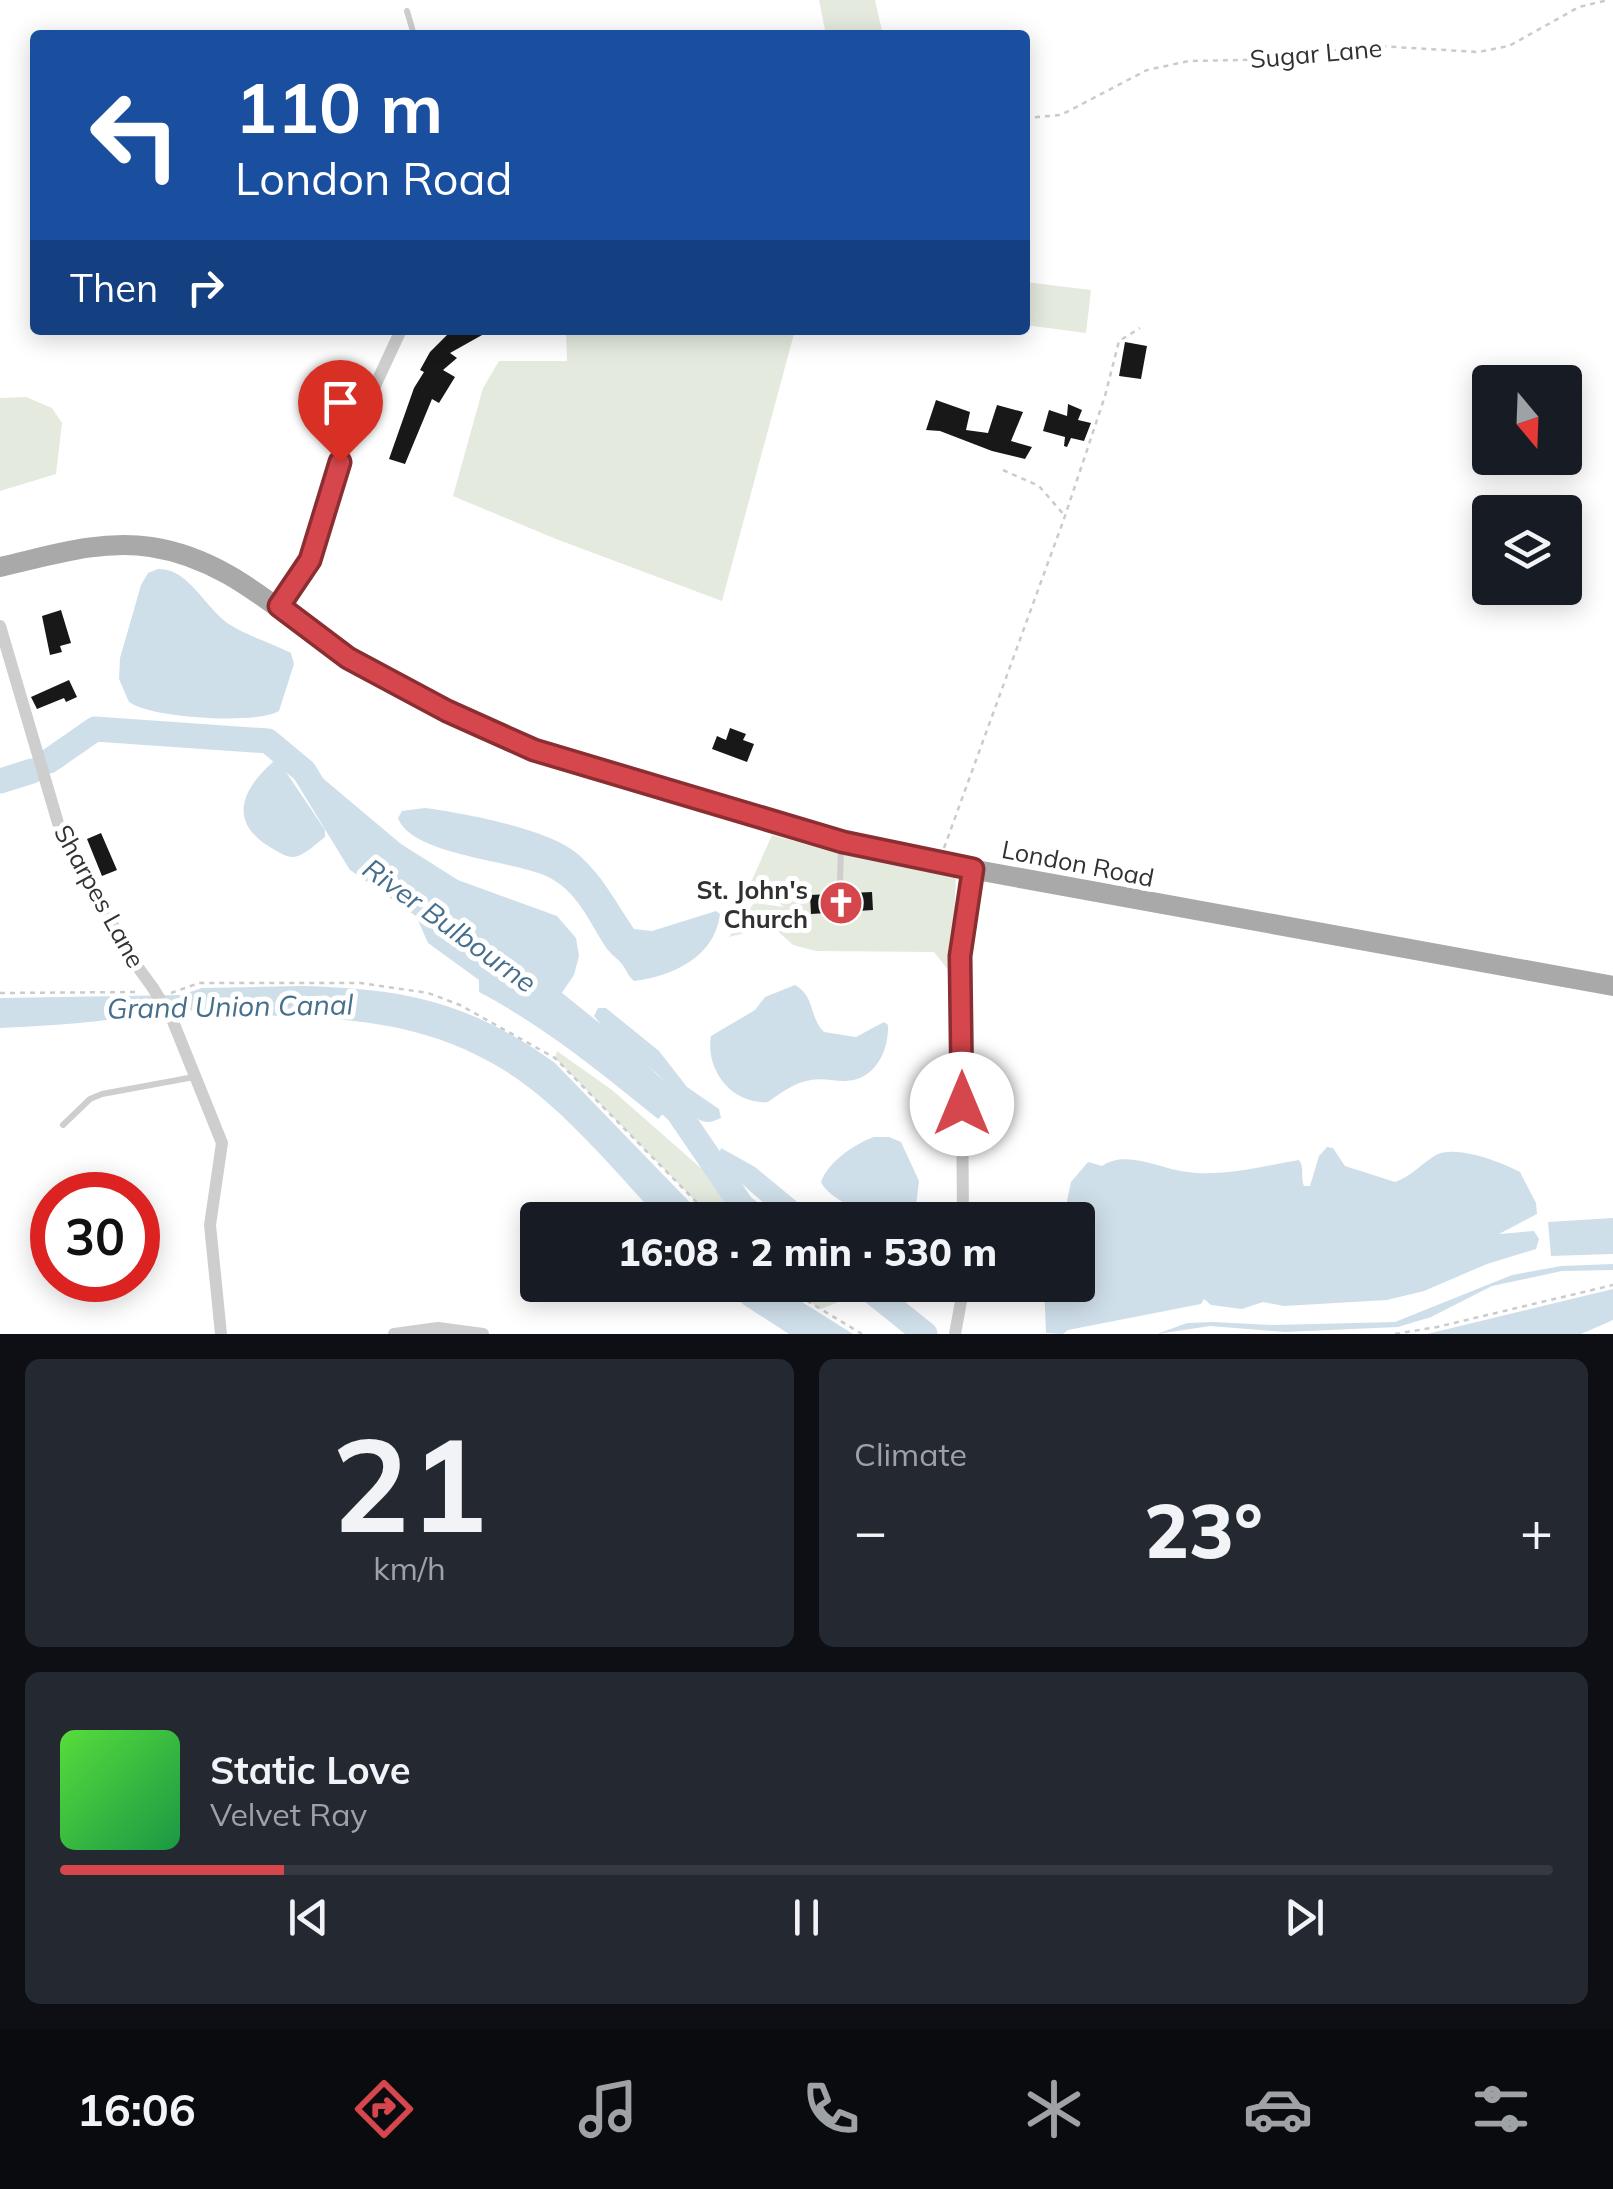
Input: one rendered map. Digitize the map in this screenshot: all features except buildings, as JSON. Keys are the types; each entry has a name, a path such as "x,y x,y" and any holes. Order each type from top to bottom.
{"main road":[{"name":"London Road","path":"0,568 98,546 145,546 191,556 231,573 348,658 447,711 534,750 843,842 938,863 1613,986"}],"street":[{"path":"279,606 310,560 340,462 399,335"},
{"name":"Sharpes Lane","path":"0,626 58,824 129,955 172,1019 222,1143 210,1225 221,1334"},
{"path":"963,1202 960,956 973,869"},
{"path":"956,1332 961,1302"},
{"path":"394,1334 438,1328 482,1334"}],"lane":[{"path":"406,12 412,30"},
{"path":"840,884 843,842"},
{"path":"63,1126 90,1098 195,1076"}],"path":[{"name":"Sugar Lane","path":"1030,118 1061,115 1147,70 1190,61 1292,59 1361,45 1478,52 1510,46 1579,7 1608,0"},
{"path":"938,863 1065,516 1105,396 1118,340 1140,328"},
{"path":"1003,470 1039,486 1065,516"},
{"path":"0,993 174,994 199,983 360,983 428,993 460,1004 555,1058 696,1202"},
{"path":"1395,1334 1613,1285"},
{"path":"808,1302 862,1334"}],"shaded area":[{"path":"819,0 875,0 882,30 825,30"},
{"path":"1030,283 1091,290 1086,333 1030,326"},
{"path":"566,335 794,335 722,601 453,496 483,388 499,361 567,361"},
{"path":"26,397 52,408 62,423 56,474 0,491 0,398"},
{"name":"St. John's Church","path":"772,835 846,855 956,875 952,975 934,952 816,951 793,945 772,926 729,937 754,903 784,907 767,894 748,889"},
{"path":"557,1051 612,1090 740,1202 696,1202 555,1058"},
{"path":"809,1302 838,1302 821,1309"}],"water":[{"path":"158,569 179,575 232,626 291,653 294,664 279,711 249,718 204,718 158,712 129,702 119,679 120,658 141,585 148,573"},
{"path":"274,761 280,763 325,830 325,837 298,856 286,856 260,840 245,818 247,795"},
{"path":"319,775 401,844 458,880 557,916 576,938 579,956 574,975 559,997 372,860 358,846 314,778"},
{"path":"425,808 506,824 566,846 595,871 634,929 652,931 716,911 720,914 716,929 710,942 690,962 634,981 574,897 557,882 530,870 441,848 407,830 398,818 402,811"},
{"path":"412,907 565,1015 666,1111 658,1119 549,1035 479,992 479,980 428,943"},
{"path":"795,985 806,995 824,1032 856,1037 884,1022 888,1025 883,1054 872,1071 854,1080 805,1081 768,1102 743,1098 717,1073 710,1049 711,1036 755,1010 765,997"},
{"name":"Grand Union Canal","path":"299,986 371,990 433,1002 493,1025 555,1063 690,1202 644,1202 588,1141 528,1087 474,1054 408,1030 342,1020 172,1009 92,1022 0,1028 0,998 181,995 202,988"},
{"path":"598,1008 606,1008 659,1051 687,1087 719,1109 721,1118 707,1122 692,1115 660,1076 601,1024 594,1016"},
{"path":"874,1137 901,1142 919,1181 916,1202 844,1202 825,1189 821,1182 829,1168 858,1144"},
{"path":"1327,1147 1333,1148 1345,1166 1395,1182 1445,1152 1480,1156 1513,1168 1520,1172 1536,1203 1537,1214 1499,1234 1534,1231 1539,1239 1536,1249 1487,1264 1424,1291 1387,1300 1284,1306 1263,1302 1242,1309 1211,1305 1204,1299 1201,1304 1063,1334 1046,1333 1045,1302 1095,1302 1095,1202 1067,1202 1071,1182 1088,1162 1102,1166 1122,1159 1187,1172 1215,1173 1299,1160 1304,1186 1310,1186 1319,1156"},
{"path":"721,1148 755,1167 797,1202 763,1202 718,1157"},
{"path":"1613,1218 1613,1254 1551,1256 1548,1222"},
{"path":"1613,1264 1613,1270 1562,1271 1492,1286 1431,1317 1398,1327 1285,1332 1210,1326 1157,1334 1187,1323 1395,1322 1512,1275 1561,1266"},
{"path":"1613,1289 1613,1320 1581,1334 1427,1334"},
{"path":"741,1302 802,1302 853,1334 789,1334"}],"waterway":[{"name":"River Bulbourne","path":"49,761 95,729 268,741 304,771 359,861 505,963 618,1054 678,1112 739,1202"},
{"name":"River Bulbourne","path":"0,781 32,771"},
{"name":"River Bulbourne","path":"885,1302 925,1334"}],"place":[{"name":"St. John's Church","path":"841,903"}],"route":[{"path":"340,462 310,560 279,606 348,658 447,711 534,750 843,842 973,869 960,956 962,1104"}]}
